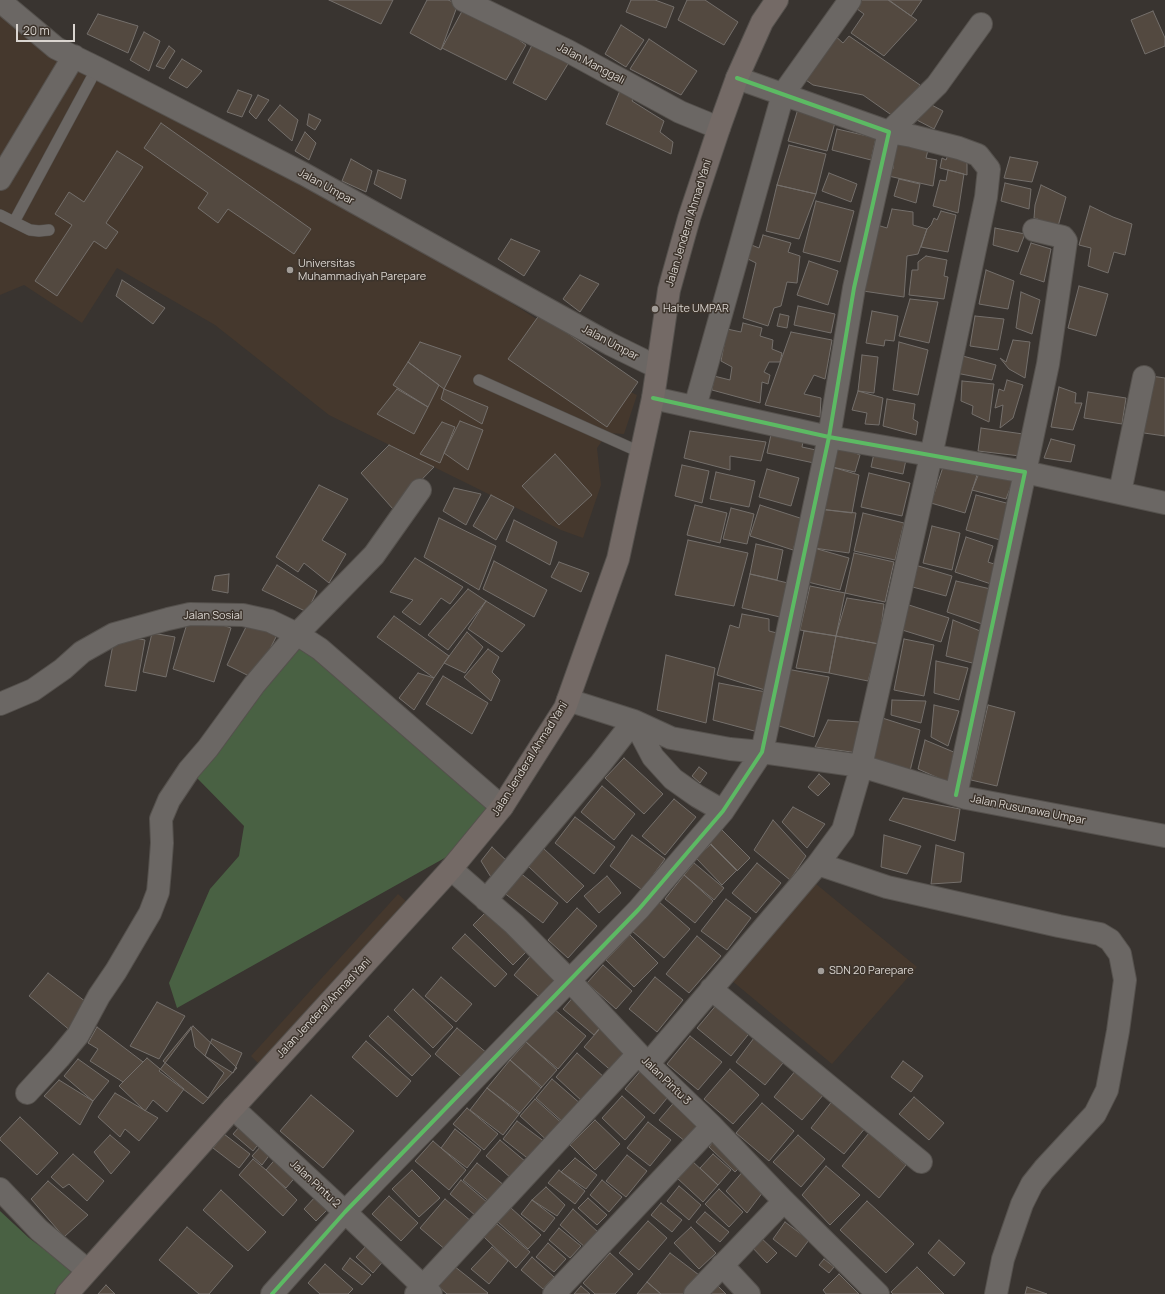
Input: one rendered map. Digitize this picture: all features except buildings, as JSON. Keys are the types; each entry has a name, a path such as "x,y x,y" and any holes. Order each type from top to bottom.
{"highway":[{"name":"Jalan Jenderal Ahmad Yani","path":"67,1294 233,1108 451,869 502,807 565,708 618,559 653,398 669,290 689,218 737,78 762,22 777,0"}],"street":[{"name":"Jalan Manggali","path":"463,0 568,51 680,112 719,128"},
{"path":"695,408 783,94 850,0"},
{"name":"Jalan Umpar","path":"0,1 56,48 304,174 610,344 657,367"},
{"path":"272,1294 345,1212 639,909 723,812 762,752 829,437 854,288 889,132 937,86 981,24"},
{"path":"0,178 74,56"},
{"path":"424,1291 711,989 818,864 844,827 861,766 931,456 986,197 989,169 978,155 959,148 912,136 889,132 737,78"},
{"path":"956,795 1048,364 1066,241 1063,237 1034,230"},
{"path":"1120,492 1144,377"},
{"path":"653,398 829,437 1025,472 1165,503"},
{"path":"27,1094 78,1035 99,996 116,971 150,913 158,892 162,843 161,819 169,800 189,770 208,748 254,685 297,634 374,555 420,490"},
{"name":"Jalan Sosial","path":"0,704 33,690 63,669 82,652 114,634 190,614 243,615 270,621 297,634 320,649 502,807"},
{"name":"Jalan Rusunawa Umpar","path":"568,700 634,721 671,738 730,749 861,766 956,795 982,801 1165,836"},
{"path":"486,900 634,721 653,757 674,779 697,796 723,812"},
{"path":"818,864 887,887 1100,934 1110,940 1120,954 1124,980 1118,1031 1107,1090 1095,1114 1032,1184 1022,1204 1004,1259 996,1294"},
{"name":"Jalan Pintu 3","path":"451,869 514,924 643,1059 712,1126 784,1201 878,1294"},
{"path":"711,989 921,1162"},
{"name":"Jalan Pintu 2","path":"233,1108 345,1212 424,1291"},
{"path":"554,1294 712,1126"},
{"path":"0,1189 39,1230 87,1270"},
{"path":"695,1294 784,1201"},
{"path":"722,1265 749,1294"}],"lane":[{"path":"14,222 97,68"},
{"path":"0,215 30,230 49,230"},
{"path":"480,380 642,453"}],"shaded area":[{"name":"Universitas Muhammadiyah Parepare","path":"0,0 73,65 205,131 455,267 571,341 624,389 637,395 624,434 608,433 597,448 601,485 583,538 561,530 329,415 215,325 117,268 82,323 24,285 0,295"},
{"name":"SDN 20 Parepare","path":"810,879 917,967 832,1064 725,975"},
{"path":"398,894 407,902 260,1065 251,1056"}],"green space":[{"path":"302,641 493,806 450,855 177,1008 169,983 210,889 239,856 244,826 197,778 244,711"},
{"path":"0,1211 29,1238 73,1273 54,1294 0,1294"}],"cycle path":[{"path":"737,78 889,132 854,288 829,437 1025,472 956,795"},
{"path":"272,1294 345,1212 639,909 723,811 762,752 829,437 653,398"}],"place":[{"name":"Universitas Muhammadiyah Parepare","path":"290,270"},
{"name":"Halte UMPAR","path":"655,309"},
{"name":"SDN 20 Parepare","path":"821,971"}]}
